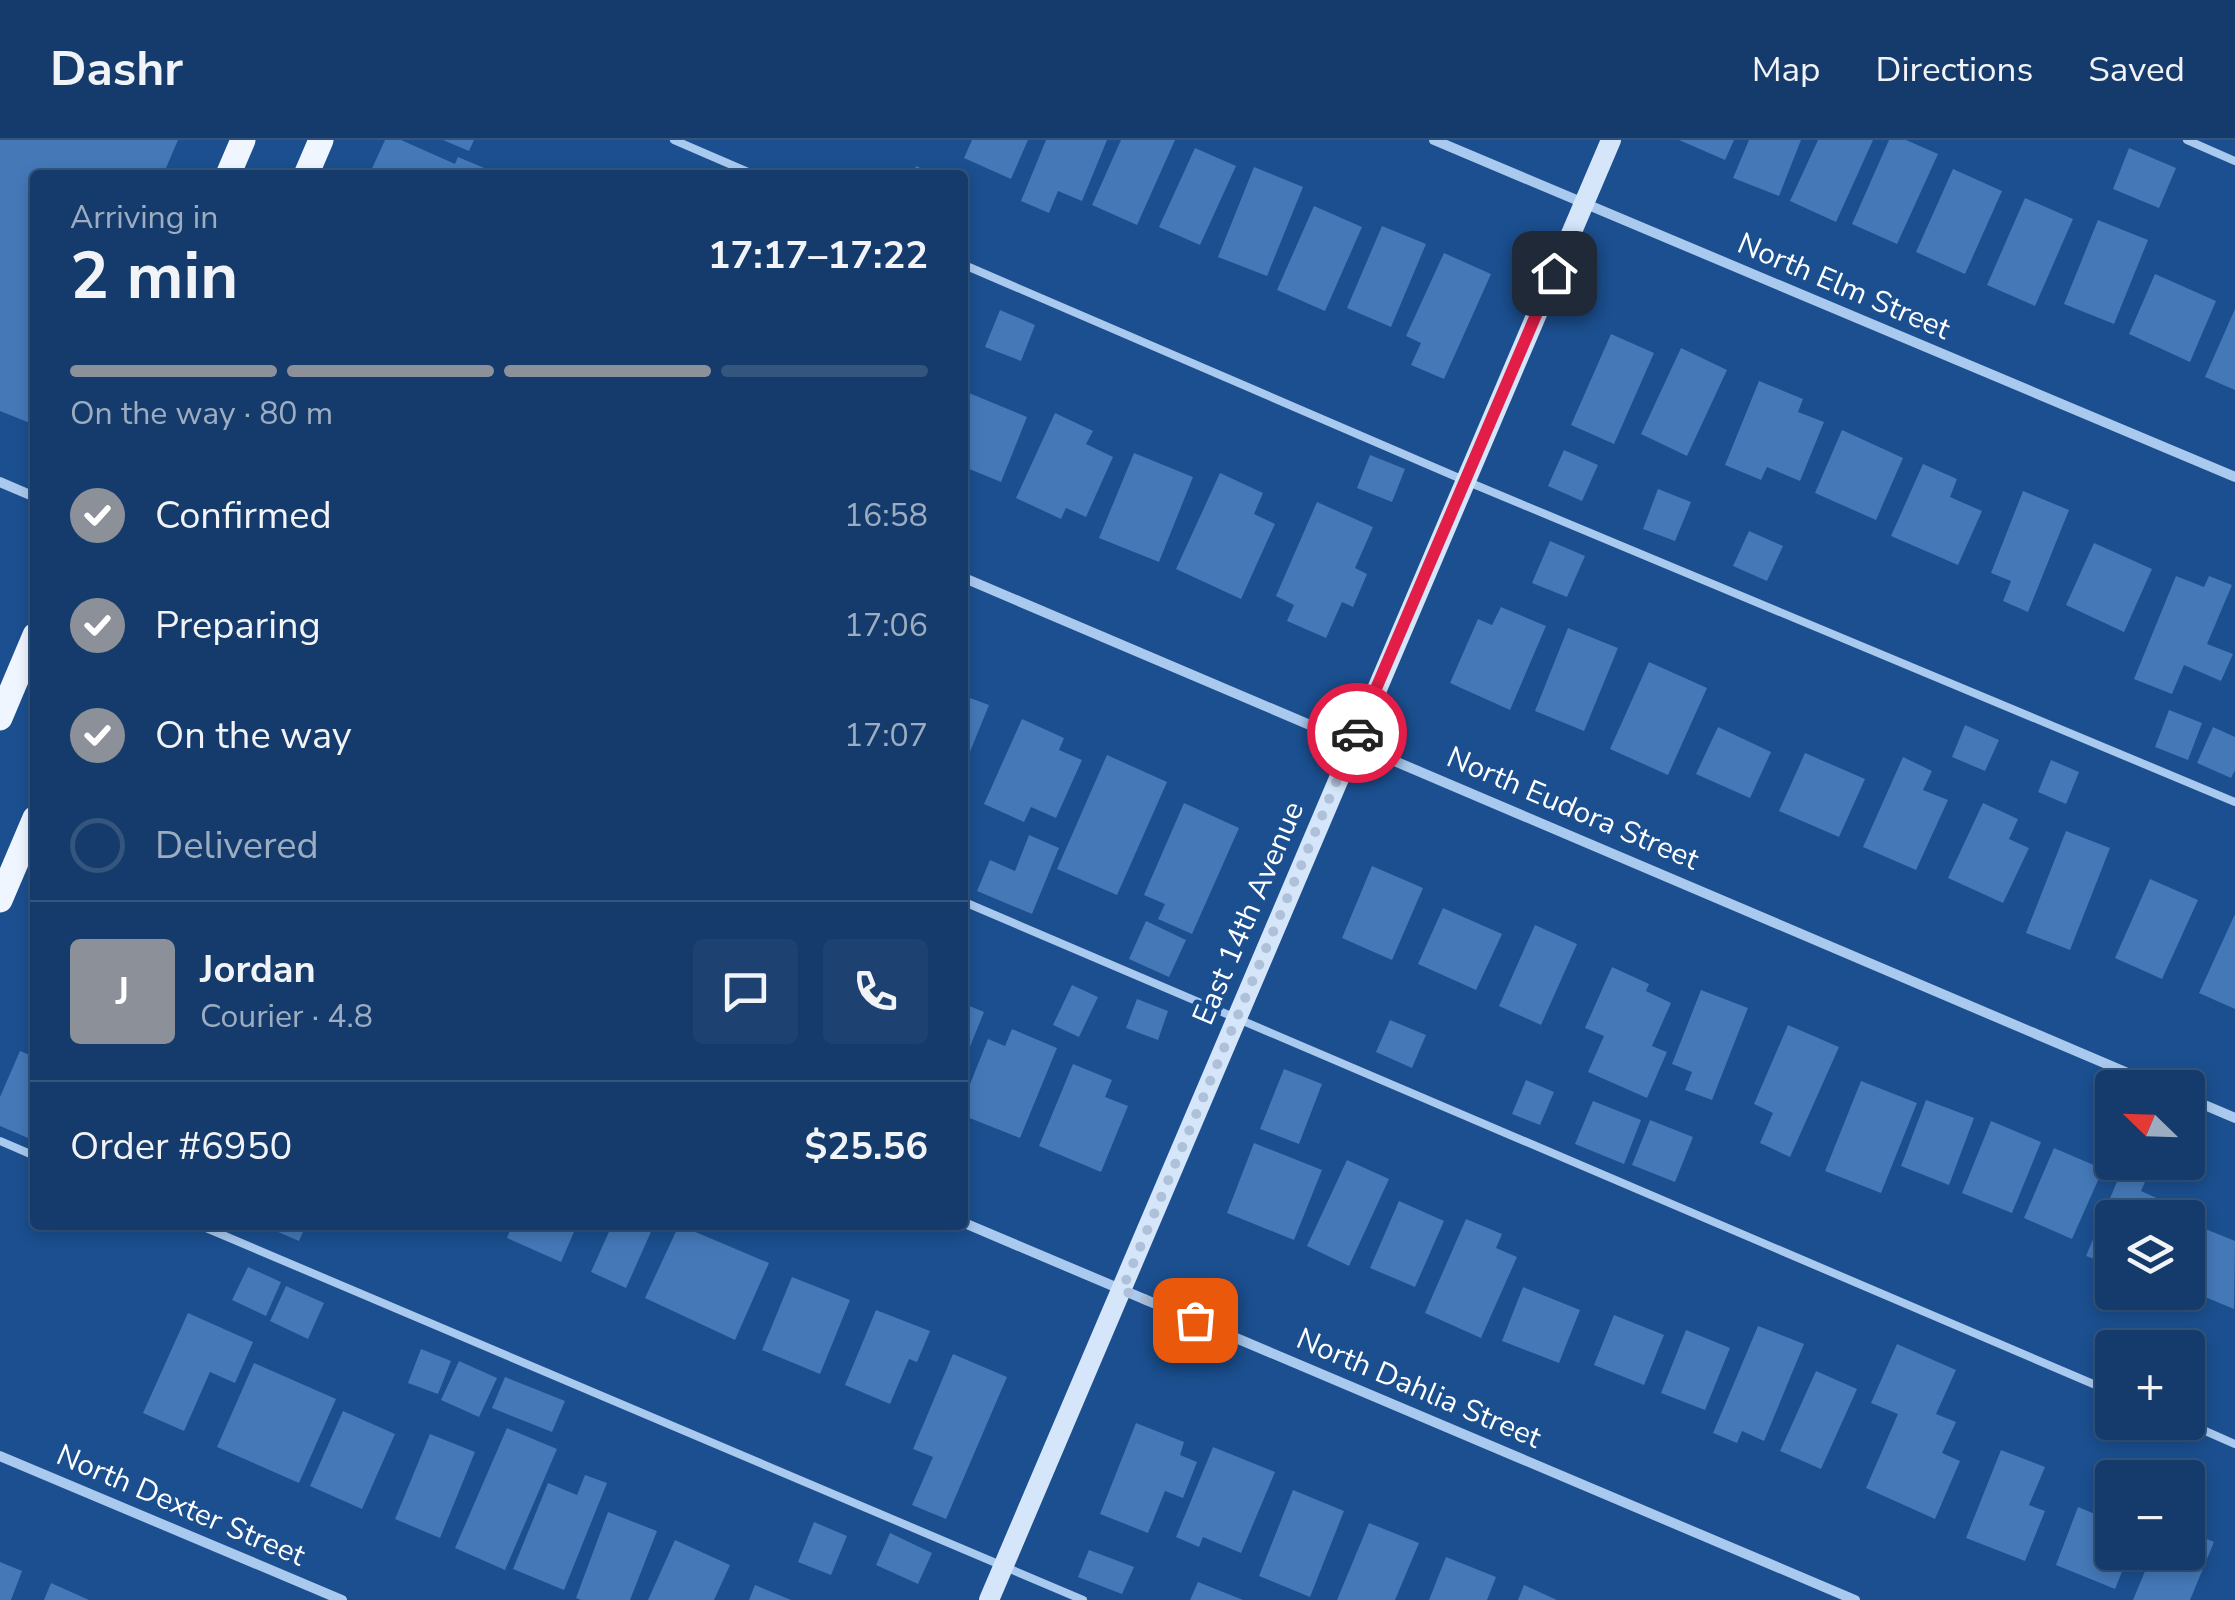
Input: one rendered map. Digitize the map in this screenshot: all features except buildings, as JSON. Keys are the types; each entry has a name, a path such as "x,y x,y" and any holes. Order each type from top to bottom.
{"main road":[{"path":"230,170 243,140"},
{"path":"308,170 321,140"},
{"name":"East 14th Avenue","path":"990,1600 1610,140"},
{"path":"0,718 30,647"},
{"path":"0,900 30,833"}],"street":[{"name":"North Elm Street","path":"1434,140 2235,477"},
{"path":"0,482 30,495"},
{"name":"North Eudora Street","path":"968,581 2120,1070"},
{"path":"2205,1105 2235,1118"},
{"name":"North Dahlia Street","path":"968,1225 1855,1600"},
{"name":"North Dexter Street","path":"0,1456 342,1600"}],"lane":[{"path":"674,140 743,170"},
{"path":"2187,140 2235,160"},
{"path":"968,267 1466,481 2235,802"},
{"path":"968,904 2095,1385"},
{"path":"0,1141 30,1154"},
{"path":"211,1230 1084,1600"},
{"path":"2205,1431 2235,1444"}],"way so far":[{"path":"1195,1320 1122,1290 1357,733"}],"route":[{"path":"1357,733 1554,273"}]}
